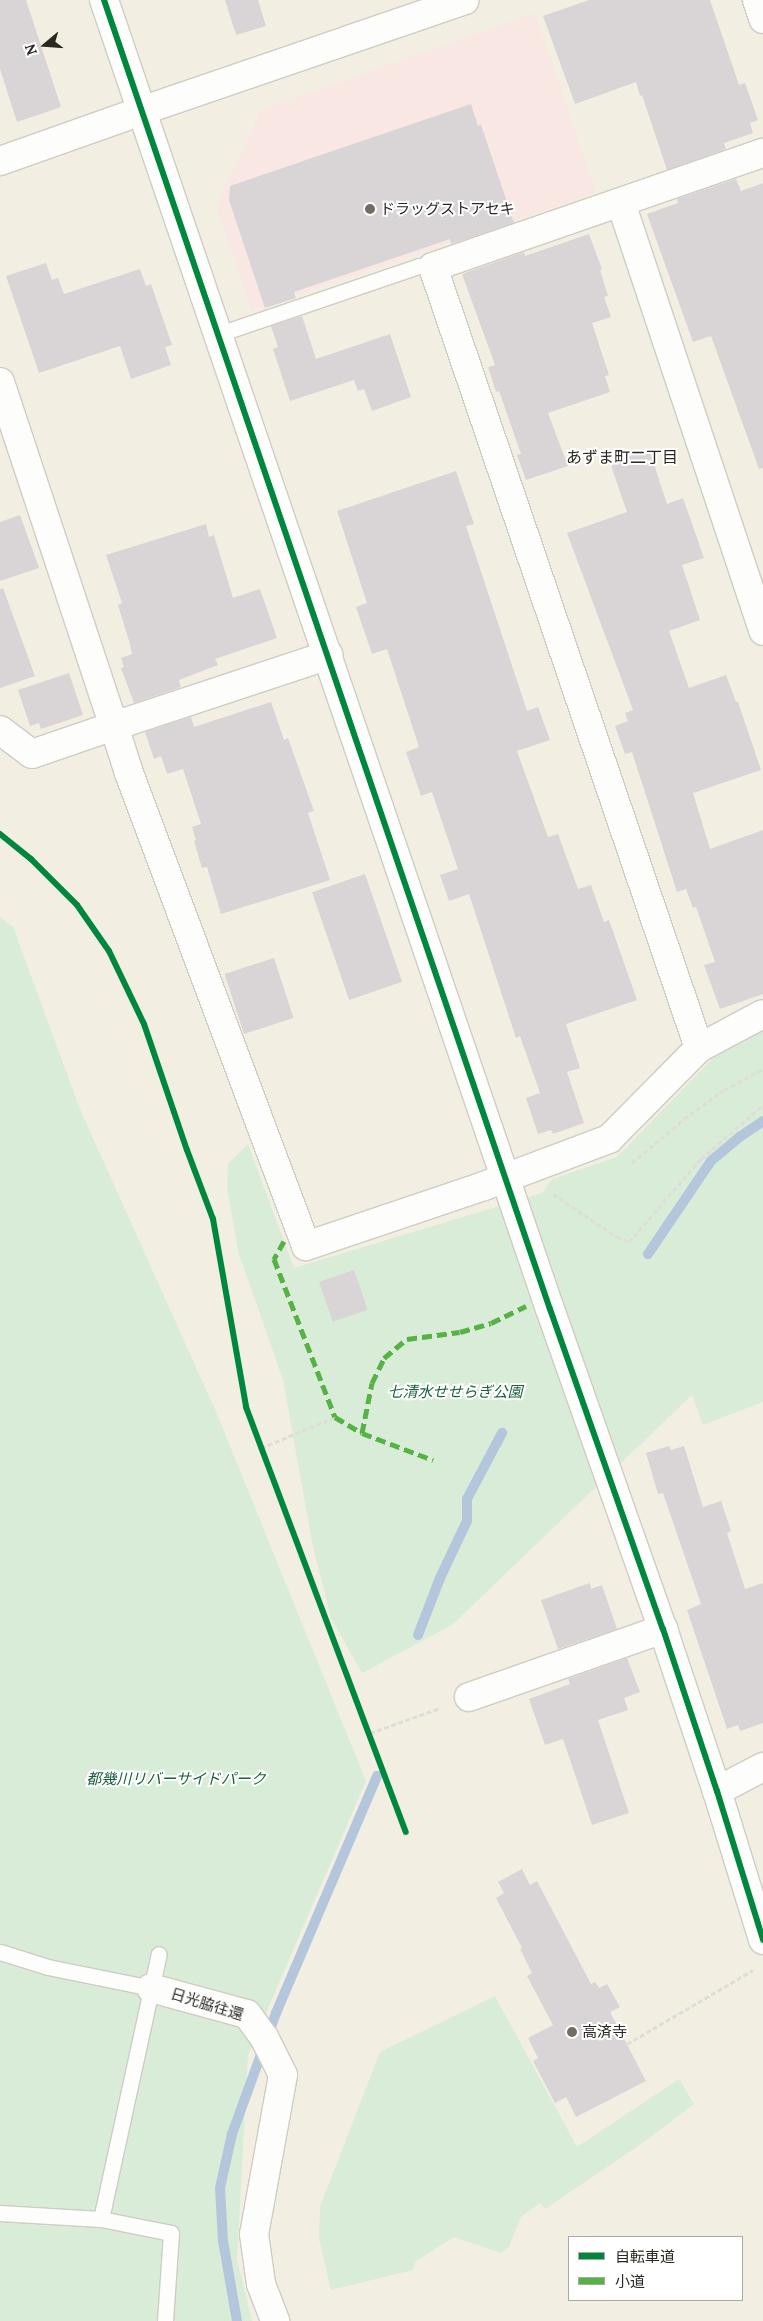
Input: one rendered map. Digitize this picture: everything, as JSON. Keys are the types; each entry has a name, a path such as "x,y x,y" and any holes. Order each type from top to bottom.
{"street":[{"path":"104,0 506,1177 663,1629 717,1791 763,1940"},
{"path":"0,161 465,0"},
{"path":"757,0 763,19"},
{"path":"699,1048 433,267 763,154"},
{"path":"621,202 763,631"},
{"path":"0,382 128,773 306,1246 610,1139 699,1048 763,1014"},
{"path":"0,730 32,754 329,655"},
{"path":"469,1697 663,1629"},
{"path":"717,1791 763,1767"},
{"name":"日光脇往還","path":"151,1988 247,2014 264,2037 283,2074 254,2234 261,2284 276,2321"}],"lane":[{"path":"219,334 419,266 433,267"},
{"name":"日光脇往還","path":"0,1952 48,1967 151,1988"},
{"path":"100,2219 159,1954"},
{"path":"0,2213 100,2219 171,2233 165,2321"}],"path":[{"path":"552,1193 617,1237 629,1242 701,1159 763,1105"},
{"path":"261,1448 335,1416"},
{"path":"258,1440 265,1457"},
{"path":"370,1733 469,1697"},
{"path":"366,1724 373,1742"},
{"path":"626,2044 756,1968"}],"shaded area":[{"path":"535,13 596,193 252,310 216,207 261,110"}],"green space":[{"name":"都幾川リバーサイドパーク","path":"0,917 13,927 80,1109 217,1414 366,1781 248,2055 237,2259 252,2321 0,2321"},
{"name":"七清水せせらぎ公園","path":"763,1031 763,1402 703,1425 692,1395 452,1625 362,1673 331,1618 313,1547 283,1380 238,1251 227,1187 228,1164 248,1144 294,1268 542,1193 552,1179 617,1157 715,1056"},
{"path":"495,1996 577,2147 679,2079 694,2104 644,2142 545,2209 540,2203 521,2217 509,2247 501,2253 454,2237 415,2262 413,2270 331,2290 319,2239 320,2207 380,2052"}],"building":[{"path":"0,0 26,0 61,107 17,122 0,69"},
{"path":"225,0 258,0 266,26 236,35"},
{"path":"589,0 710,0 739,85 745,83 758,120 750,123 753,133 724,143 726,149 667,170 636,82 575,104 543,16"},
{"name":"ドラッグストアセキ","path":"471,104 478,126 481,125 514,223 451,244 450,239 294,292 296,298 265,308 229,200 230,186"},
{"path":"736,179 741,191 763,183 763,468 759,469 711,336 693,342 647,214 678,203 677,199"},
{"path":"589,234 602,269 600,270 608,296 604,297 611,317 592,323 609,375 605,376 610,392 548,413 568,466 526,480 517,455 521,454 499,391 496,392 488,367 495,365 462,274 524,252 525,256"},
{"path":"46,263 52,280 58,278 64,294 140,269 146,286 151,284 172,345 165,347 171,365 131,379 120,346 39,373 6,276"},
{"path":"302,316 316,359 390,334 411,397 372,411 364,389 358,391 354,380 290,401 273,349 278,347 271,326"},
{"path":"649,449 667,504 683,498 704,558 682,565 700,620 669,631 689,688 726,675 736,702 738,702 761,770 693,793 710,849 763,830 763,994 720,1009 704,965 715,962 696,907 693,908 686,889 677,892 632,752 625,754 615,726 628,721 625,713 633,710 567,533 627,512 610,463"},
{"path":"456,471 474,524 466,526 527,711 538,707 550,740 517,751 548,837 558,834 578,889 591,885 604,922 609,920 637,1000 566,1024 580,1068 567,1072 584,1123 553,1134 551,1130 538,1134 526,1098 540,1093 520,1036 516,1038 469,894 449,901 440,875 458,869 432,792 421,796 406,752 419,747 387,649 372,654 356,607 367,603 337,511"},
{"path":"20,515 39,568 0,581 0,522"},
{"path":"206,524 209,537 214,535 233,598 260,589 277,638 215,659 218,665 179,680 181,687 134,703 121,668 124,667 121,658 132,654 118,605 122,603 106,555"},
{"path":"3,588 35,676 0,688 0,589"},
{"path":"69,673 83,715 41,729 39,723 30,726 18,690"},
{"path":"271,702 284,740 288,738 314,811 308,813 330,880 221,914 207,867 202,868 194,841 196,840 192,827 201,824 183,769 167,774 161,756 154,759 145,732 191,717 194,727"},
{"path":"365,874 402,982 349,1000 312,892"},
{"path":"274,958 293,1018 244,1034 225,974"},
{"path":"354,1270 368,1310 333,1322 319,1282"},
{"path":"669,1446 671,1450 684,1446 703,1507 721,1501 731,1531 727,1533 745,1589 763,1583 763,1723 740,1731 738,1725 727,1729 687,1610 701,1604 663,1493 658,1494 646,1453"},
{"path":"590,1583 591,1589 602,1585 617,1629 558,1649 541,1600"},
{"path":"627,1658 640,1692 624,1698 628,1710 598,1720 629,1813 592,1825 563,1739 545,1745 529,1699 570,1684 568,1679"},
{"path":"522,1869 530,1885 537,1881 591,1984 595,1982 599,1988 607,1984 620,2007 610,2012 646,2081 576,2117 566,2097 555,2103 533,2061 538,2058 528,2038 553,2025 527,1976 532,1973 520,1949 522,1948 496,1898 504,1893 498,1882"}],"waterway":[{"path":"648,1254 711,1161 741,1136 763,1121"},
{"path":"418,1635 440,1578 467,1521 467,1499 502,1433"},
{"path":"237,2321 223,2241 220,2188 232,2134 276,2013 377,1776"}],"marked path":[{"path":"284,1241 274,1259 335,1417 362,1433 433,1460"},
{"path":"362,1433 372,1383 384,1358 407,1339 460,1332 491,1323 526,1306"}],"cycle path":[{"path":"104,0 550,1309 663,1629 717,1791 763,1940"},
{"path":"0,834 31,859 77,905 109,951 144,1024 213,1219 246,1407 406,1832"}],"place":[{"name":"ドラッグストアセキ","path":"370,209"},
{"name":"高済寺","path":"572,2032"}],"district":[{"name":"あずま町二丁目","path":"622,457"}]}
